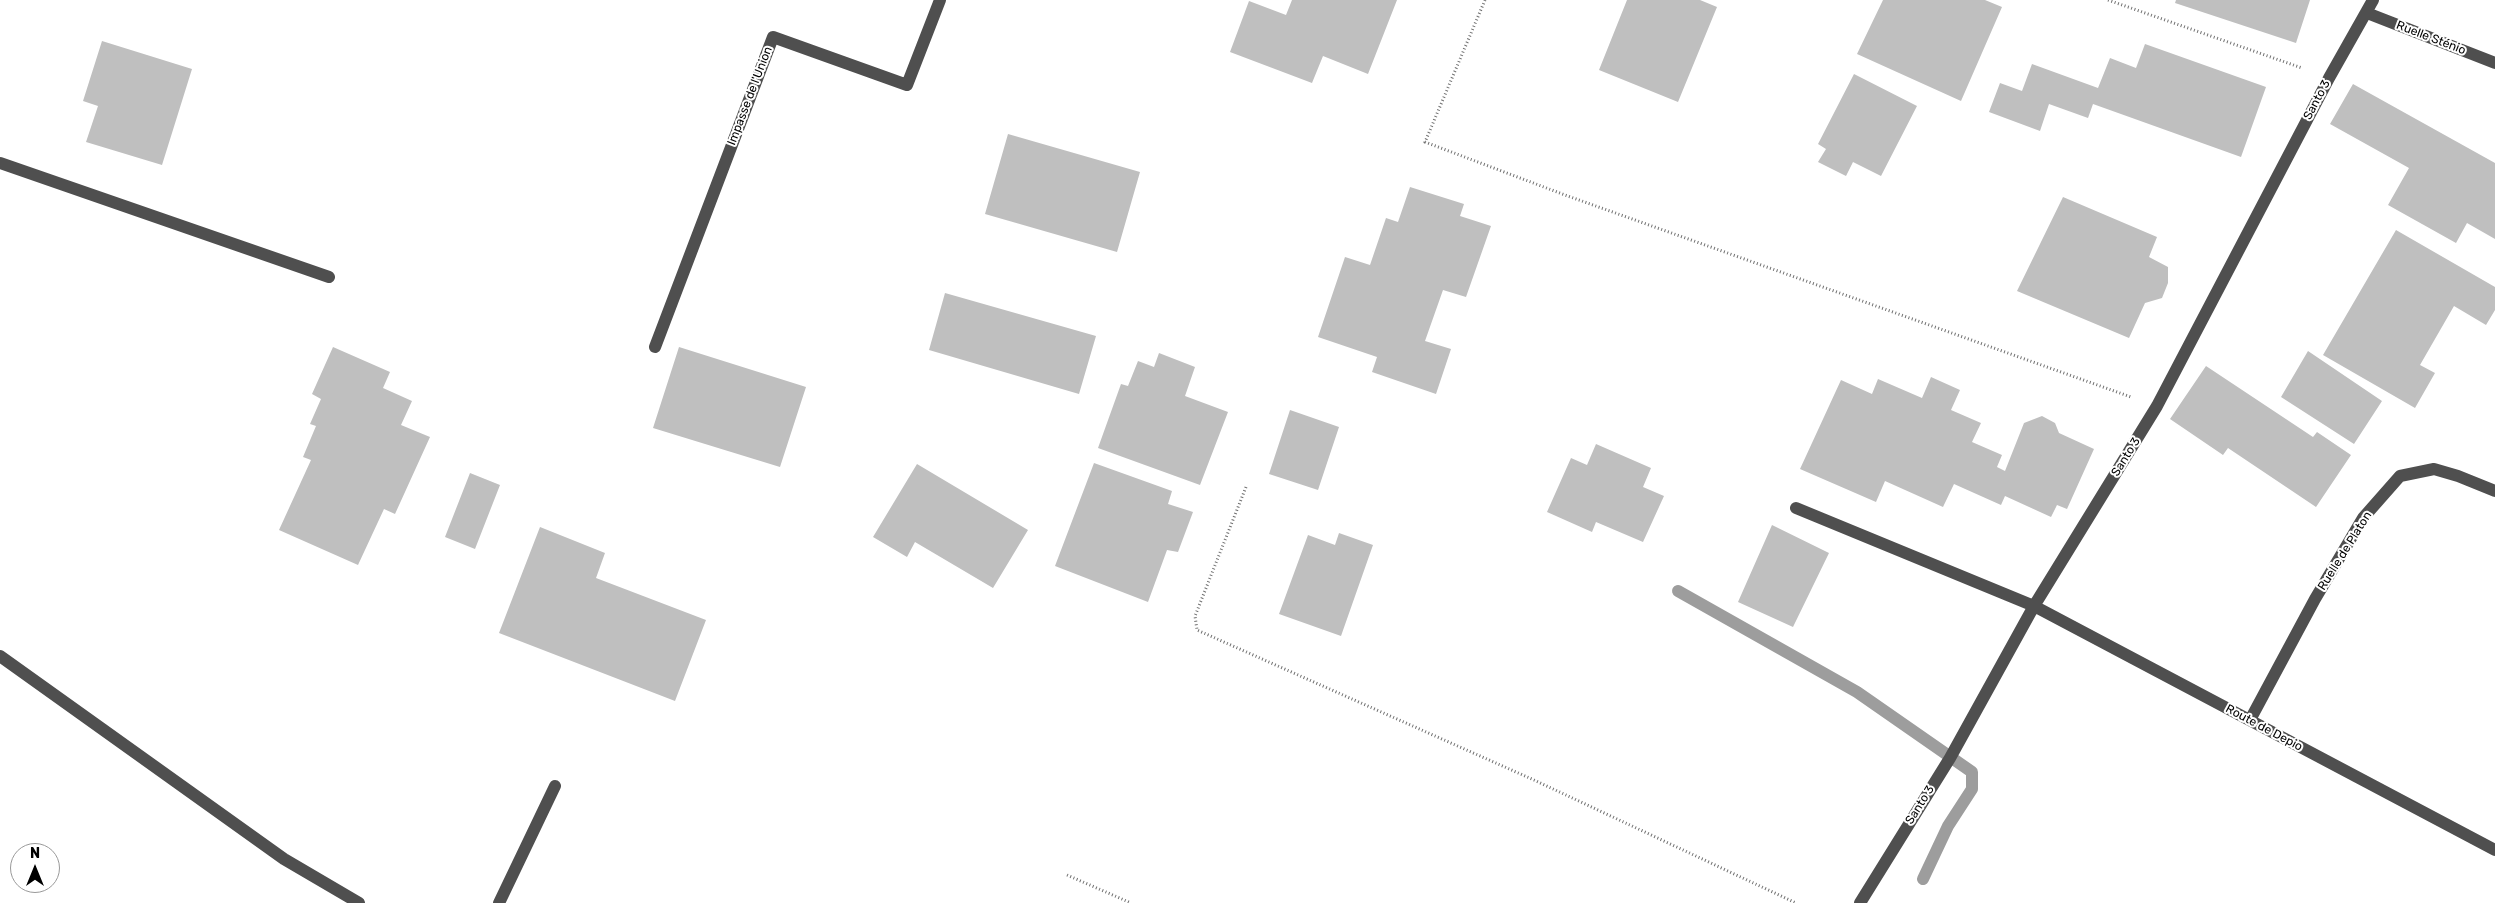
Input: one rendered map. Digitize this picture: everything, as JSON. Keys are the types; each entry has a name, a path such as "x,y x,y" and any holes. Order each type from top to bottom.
{"street":[{"name":"Impasse de l'Union","path":"655,347 773,37 907,86 940,0"},
{"name":"Santo 3","path":"1860,903 1950,758 2034,606 2157,406 2329,78 2373,0"},
{"name":"Ruelle Sténio","path":"2367,13 2495,63"},
{"path":"0,163 329,277"},
{"name":"Ruelle de Platon","path":"2250,720 2315,599 2363,518 2400,476 2434,469 2458,476 2495,491"},
{"name":"Route de Depio","path":"1796,508 2034,606 2495,850"},
{"path":"0,656 284,859 359,903"},
{"path":"499,903 555,786"}],"path":[{"path":"1485,0 1425,142 1565,195 2157,406"},
{"path":"2108,0 2329,78"},
{"path":"1246,487 1195,616 1197,630 1534,780 1796,903"},
{"path":"1066,875 1131,903"}],"building":[{"path":"1292,0 1397,0 1368,74 1323,56 1312,83 1230,52 1249,1 1286,15"},
{"path":"1627,0 1700,0 1717,7 1678,102 1599,70"},
{"path":"1883,0 1985,0 2002,7 1961,101 1857,54"},
{"path":"2176,0 2310,0 2296,43 2175,3"},
{"path":"102,41 192,69 162,165 86,142 98,106 83,101"},
{"path":"2145,44 2266,87 2241,157 2093,104 2088,118 2049,104 2040,131 1989,112 2000,83 2022,91 2032,64 2098,88 2110,58 2136,68"},
{"path":"1854,74 1917,106 1881,176 1853,162 1846,176 1818,162 1826,149 1818,144"},
{"path":"2353,84 2495,163 2495,239 2467,223 2456,243 2388,205 2409,168 2330,124"},
{"path":"1008,134 1140,172 1117,252 985,214"},
{"path":"1410,187 1464,204 1460,216 1491,226 1466,297 1443,290 1425,341 1451,349 1436,394 1372,372 1377,357 1318,337 1345,257 1370,265 1386,218 1398,222"},
{"path":"2063,197 2157,237 2149,257 2168,267 2168,283 2162,298 2145,303 2129,338 2017,291"},
{"path":"2396,230 2495,287 2495,310 2486,325 2454,306 2420,365 2435,373 2415,408 2323,355"},
{"path":"945,293 1096,336 1079,394 929,350"},
{"path":"333,347 390,372 383,388 412,401 401,425 430,437 395,514 384,509 358,565 279,530 311,460 303,457 316,426 310,424 321,399 312,394"},
{"path":"679,347 806,387 780,467 653,428"},
{"path":"2308,351 2382,401 2354,444 2281,397"},
{"path":"1159,353 1195,367 1185,396 1228,412 1200,485 1098,448 1121,384 1128,386 1138,361 1154,367"},
{"path":"2206,366 2313,437 2317,432 2351,455 2316,507 2228,448 2223,455 2170,419"},
{"path":"1931,377 1960,390 1951,410 1981,423 1972,442 2002,455 1997,467 2005,471 2024,423 2042,416 2055,423 2059,433 2094,449 2067,509 2057,505 2051,517 2005,496 2001,505 1954,484 1943,507 1885,481 1876,502 1800,469 1841,380 1872,394 1878,379 1922,398"},
{"path":"1290,410 1339,427 1318,490 1269,474"},
{"path":"1596,444 1651,468 1643,487 1664,496 1643,542 1596,522 1592,532 1547,512 1571,458 1587,465"},
{"path":"1094,463 1172,491 1168,504 1193,512 1178,552 1167,550 1148,602 1055,566"},
{"path":"917,464 1028,530 993,588 915,542 907,557 873,537"},
{"path":"470,473 500,485 475,549 445,537"},
{"path":"1772,525 1829,553 1793,627 1738,602"},
{"path":"540,527 605,553 596,578 706,620 675,701 499,633"},
{"path":"1339,533 1373,545 1341,636 1279,614 1308,535 1335,545"}],"waterway":[{"path":"1678,591 1857,692 1972,772 1972,789 1948,826 1923,879"}]}
